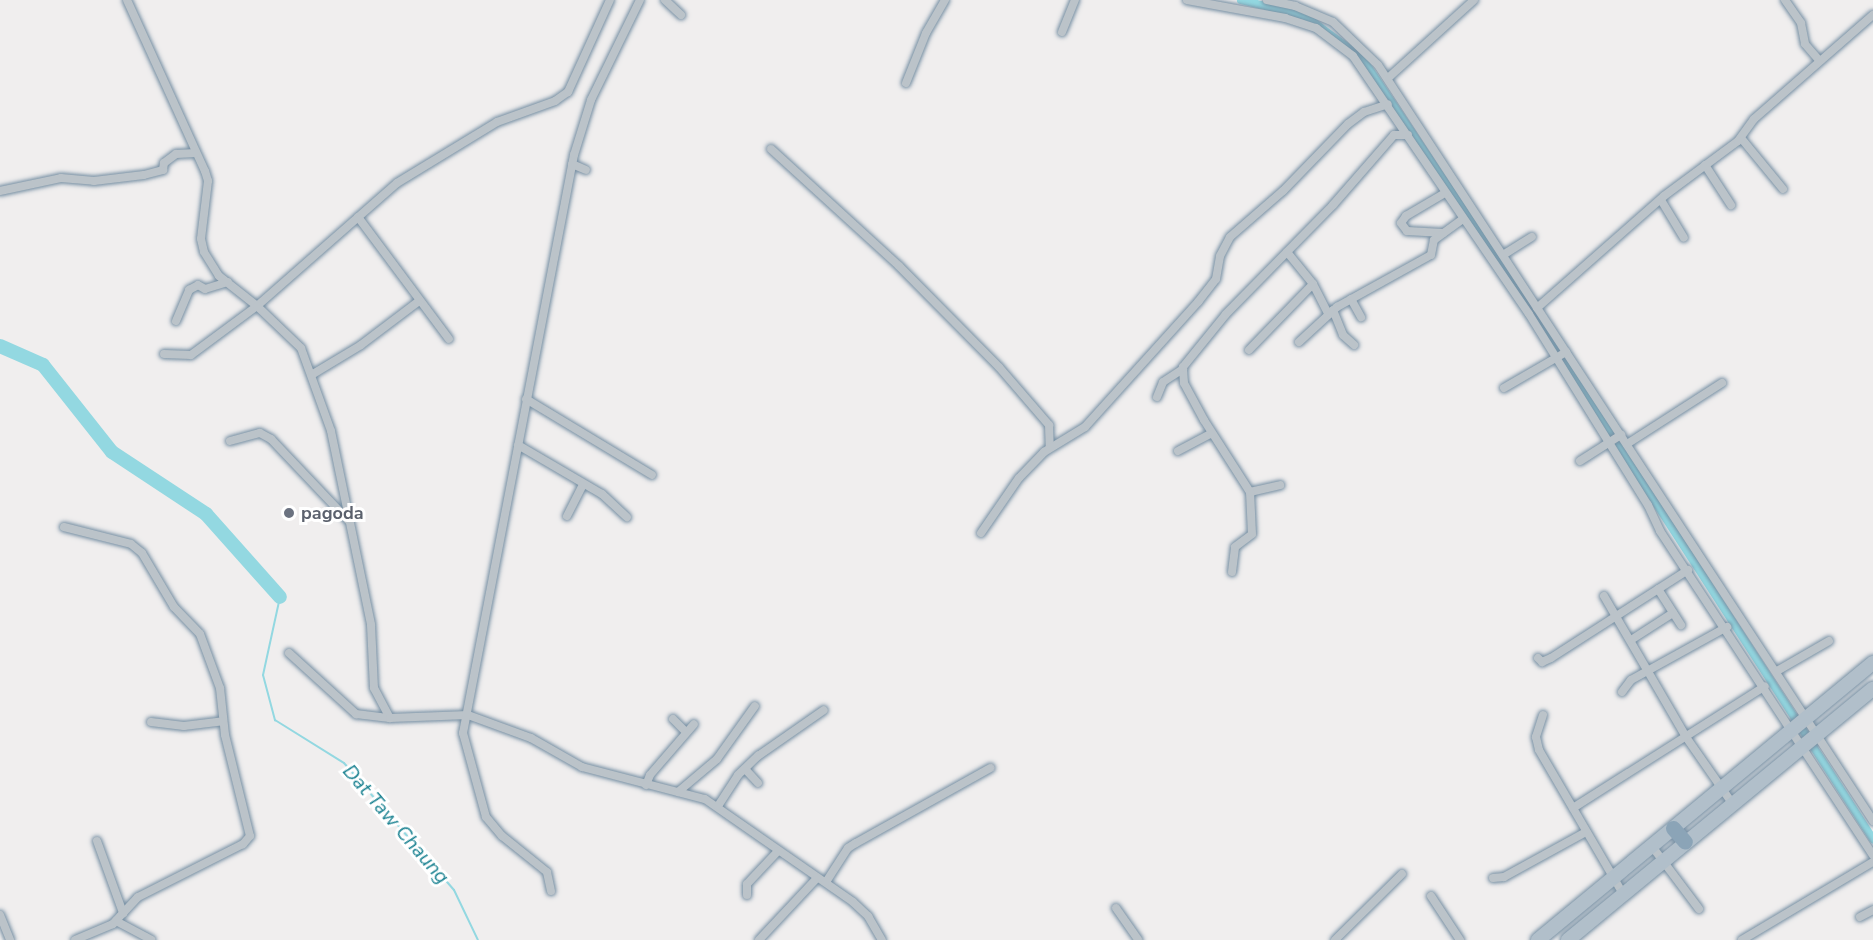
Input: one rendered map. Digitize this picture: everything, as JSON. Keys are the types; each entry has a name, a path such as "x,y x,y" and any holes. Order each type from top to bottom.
{"highway":[{"path":"1673,828 1685,842"}],"main road":[{"path":"1538,940 1873,663"},
{"path":"1568,940 1873,689"}],"street":[{"path":"127,0 208,181 201,239 209,263 301,348 313,374 332,430 371,625 374,688 390,718"},
{"path":"164,354 191,355 257,306 397,183 497,122 555,101 568,92 610,0"},
{"path":"551,891 547,872 502,836 486,817 463,733 572,164 591,100 640,0"},
{"path":"665,0 681,15"},
{"path":"906,83 926,33 945,0"},
{"path":"1062,32 1075,0"},
{"path":"1187,0 1285,18 1316,27 1353,56 1408,135 1433,161 1503,255 1537,308 1561,355 1615,438 1627,444 1777,671 1801,724 1873,855"},
{"path":"1267,0 1295,3 1320,15 1345,32 1388,78 1433,161 1445,193 1462,220 1561,355 1615,438 1688,570 1765,686 1801,724 1873,820"},
{"path":"1388,78 1474,0"},
{"path":"1785,0 1801,23 1805,44 1819,60"},
{"path":"1537,308 1661,200 1741,138 1754,119 1873,15"},
{"path":"981,533 1019,478 1050,448 1084,427 1198,302 1216,279 1223,246 1236,231 1283,191 1348,124 1364,112 1388,104"},
{"path":"1157,397 1163,382 1183,369 1226,314 1287,252 1394,135 1408,135"},
{"path":"1741,138 1783,189"},
{"path":"771,149 899,266 999,367 1049,425 1050,448"},
{"path":"0,191 61,178 94,181 144,175 163,171 164,163 176,154 196,153"},
{"path":"572,164 586,170"},
{"path":"1705,165 1731,205"},
{"path":"1443,233 1407,231 1401,223 1406,216 1445,193"},
{"path":"1661,200 1684,238"},
{"path":"358,217 449,339"},
{"path":"1299,342 1331,312 1431,255 1434,240 1462,220"},
{"path":"1503,255 1532,237"},
{"path":"1287,252 1313,284 1331,312 1342,335 1354,345"},
{"path":"176,321 189,290 198,285 205,289 228,282"},
{"path":"1248,350 1313,284"},
{"path":"1353,298 1363,314"},
{"path":"313,374 362,345 419,301"},
{"path":"1504,388 1561,355"},
{"path":"1183,369 1184,383 1212,433 1250,492 1252,534 1235,547 1232,572"},
{"path":"1627,444 1722,383"},
{"path":"526,399 652,475"},
{"path":"230,441 260,433 271,438 350,523"},
{"path":"1178,451 1212,433"},
{"path":"1580,461 1615,438"},
{"path":"518,445 617,504 627,517"},
{"path":"567,516 583,484"},
{"path":"1250,492 1280,485"},
{"path":"64,527 131,544 142,553 165,594 200,634 213,662 249,839 160,884 138,897 116,921 75,940"},
{"path":"1538,658 1545,661 1688,570"},
{"path":"1658,590 1681,625"},
{"path":"1604,596 1686,737 1732,803"},
{"path":"1630,640 1673,613"},
{"path":"1622,692 1630,680 1727,627"},
{"path":"1777,671 1829,641"},
{"path":"289,653 349,710 368,717 468,716 531,738 582,767 678,792 718,806 778,851 826,882 868,916 882,940"},
{"path":"1573,808 1765,686"},
{"path":"678,792 717,759 755,706"},
{"path":"718,806 745,769 770,746 787,738 824,710"},
{"path":"1543,715 1537,745 1623,894"},
{"path":"672,719 686,732"},
{"path":"151,722 184,726 224,720"},
{"path":"646,785 693,724"},
{"path":"826,882 848,848 990,768"},
{"path":"745,769 758,783"},
{"path":"1492,878 1504,877 1586,832"},
{"path":"97,841 123,913"},
{"path":"1651,845 1699,909"},
{"path":"747,895 747,884 778,851"},
{"path":"1742,940 1754,937 1873,862"},
{"path":"1335,940 1402,874"},
{"path":"759,940 817,878"},
{"path":"1431,896 1460,940"},
{"path":"1116,908 1138,940"},
{"path":"1860,917 1873,910"},
{"path":"0,915 10,940"},
{"path":"116,921 151,940"}],"waterway":[{"path":"1241,0 1305,16 1362,58 1539,322 1873,839"},
{"path":"0,346 43,365 112,452 206,514 280,597"},
{"name":"Dat Taw Chaung","path":"280,597 263,675 275,720 344,763 454,890 478,940"}],"place":[{"name":"pagoda","path":"289,513"}]}
